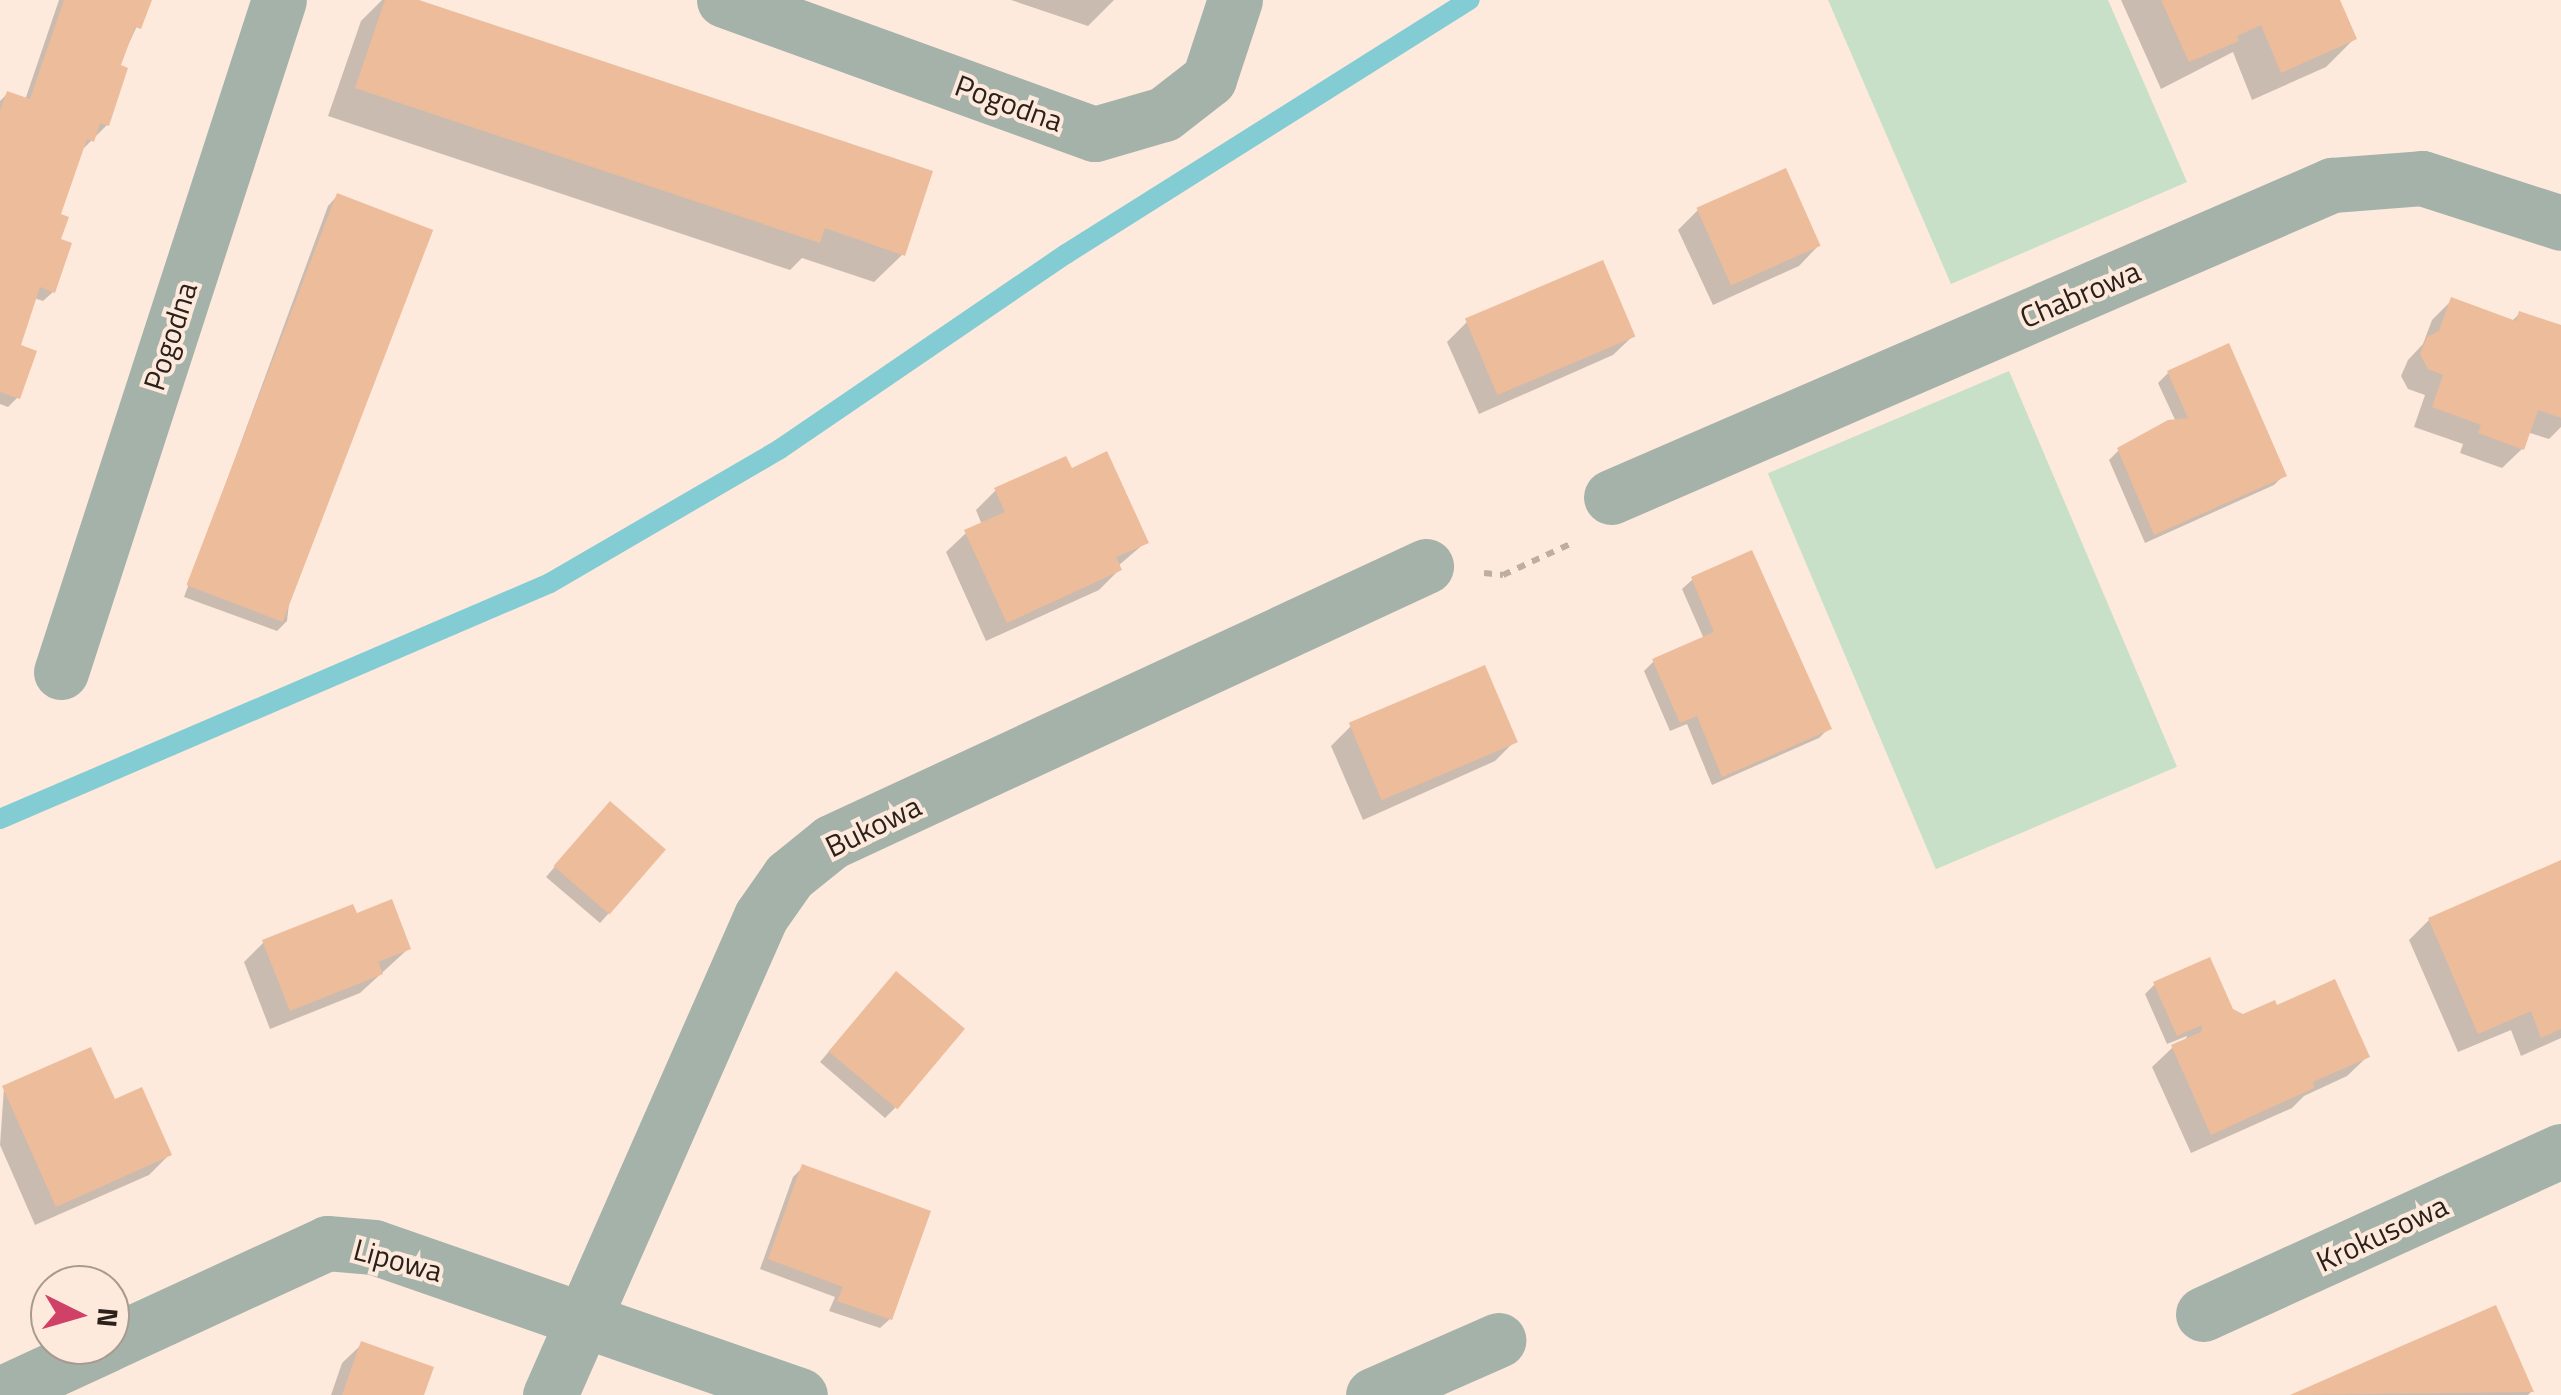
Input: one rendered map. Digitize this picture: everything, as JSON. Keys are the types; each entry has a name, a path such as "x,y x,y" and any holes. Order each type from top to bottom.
{"street":[{"name":"Pogodna","path":"61,672 280,0"},
{"name":"Pogodna","path":"724,0 1095,134 1164,114 1209,79 1235,0"},
{"name":"Chabrowa","path":"1610,497 2332,185 2422,178 2561,223"},
{"name":"Bukowa","path":"550,1395 580,1319 761,916 789,876 830,842 1426,566"},
{"name":"Krokusowa","path":"2203,1314 2561,1151"},
{"name":"Lipowa","path":"130,1334 327,1242 374,1247 800,1395"},
{"path":"1374,1395 1498,1340"},
{"name":"Lipowa","path":"0,1394 63,1365"}],"green space":[{"path":"1828,0 2108,0 2187,182 1951,284"},
{"path":"2009,371 2177,767 1936,869 1768,473"}],"building":[{"path":"64,0 152,0 141,29 135,27 121,65 128,68 109,126 100,123 94,142 87,139 61,214 69,217 61,239 72,243 55,293 40,287 21,345 37,351 20,399 0,392 0,111 7,91 30,99"},
{"path":"385,0 419,0 933,171 905,256 825,228 820,243 355,88"},
{"path":"2161,0 2340,0 2357,39 2281,73 2261,25 2237,36 2239,41 2189,62"},
{"path":"1786,168 1821,246 1731,286 1696,208"},
{"path":"337,193 433,230 283,622 186,585"},
{"path":"1603,260 1635,336 1497,395 1465,319"},
{"path":"2451,297 2516,321 2519,311 2561,325 2561,418 2538,410 2524,450 2478,433 2481,425 2432,407 2443,375 2428,369 2420,354 2427,337 2439,331"},
{"path":"2229,343 2287,476 2154,535 2117,448 2168,420 2188,418 2167,371"},
{"path":"1107,451 1149,543 1116,557 1122,570 1007,623 964,530 1005,512 994,488 1066,456 1072,468"},
{"path":"1752,550 1832,729 1722,777 1697,716 1680,723 1652,659 1714,632 1691,577"},
{"path":"1485,665 1518,742 1382,800 1349,723"},
{"path":"610,801 666,850 609,914 554,866"},
{"path":"2561,860 2561,1029 2541,1038 2531,1011 2478,1034 2428,918"},
{"path":"392,899 411,949 378,962 383,974 290,1011 262,940 353,904 357,913"},
{"path":"2210,957 2233,1009 2243,1014 2275,1000 2277,1005 2335,979 2370,1057 2313,1082 2314,1088 2211,1135 2171,1045 2201,1032 2202,1025 2177,1036 2153,982"},
{"path":"896,971 965,1029 897,1109 829,1051"},
{"path":"91,1047 115,1099 142,1087 172,1155 56,1207 2,1086"},
{"path":"802,1164 931,1211 892,1320 837,1301 843,1287 768,1259"},
{"path":"2496,1305 2534,1392 2290,1395 2390,1351"},
{"path":"361,1341 434,1367 424,1395 342,1395"}],"waterway":[{"path":"0,819 550,583 780,449 1066,254 1470,0"}]}
